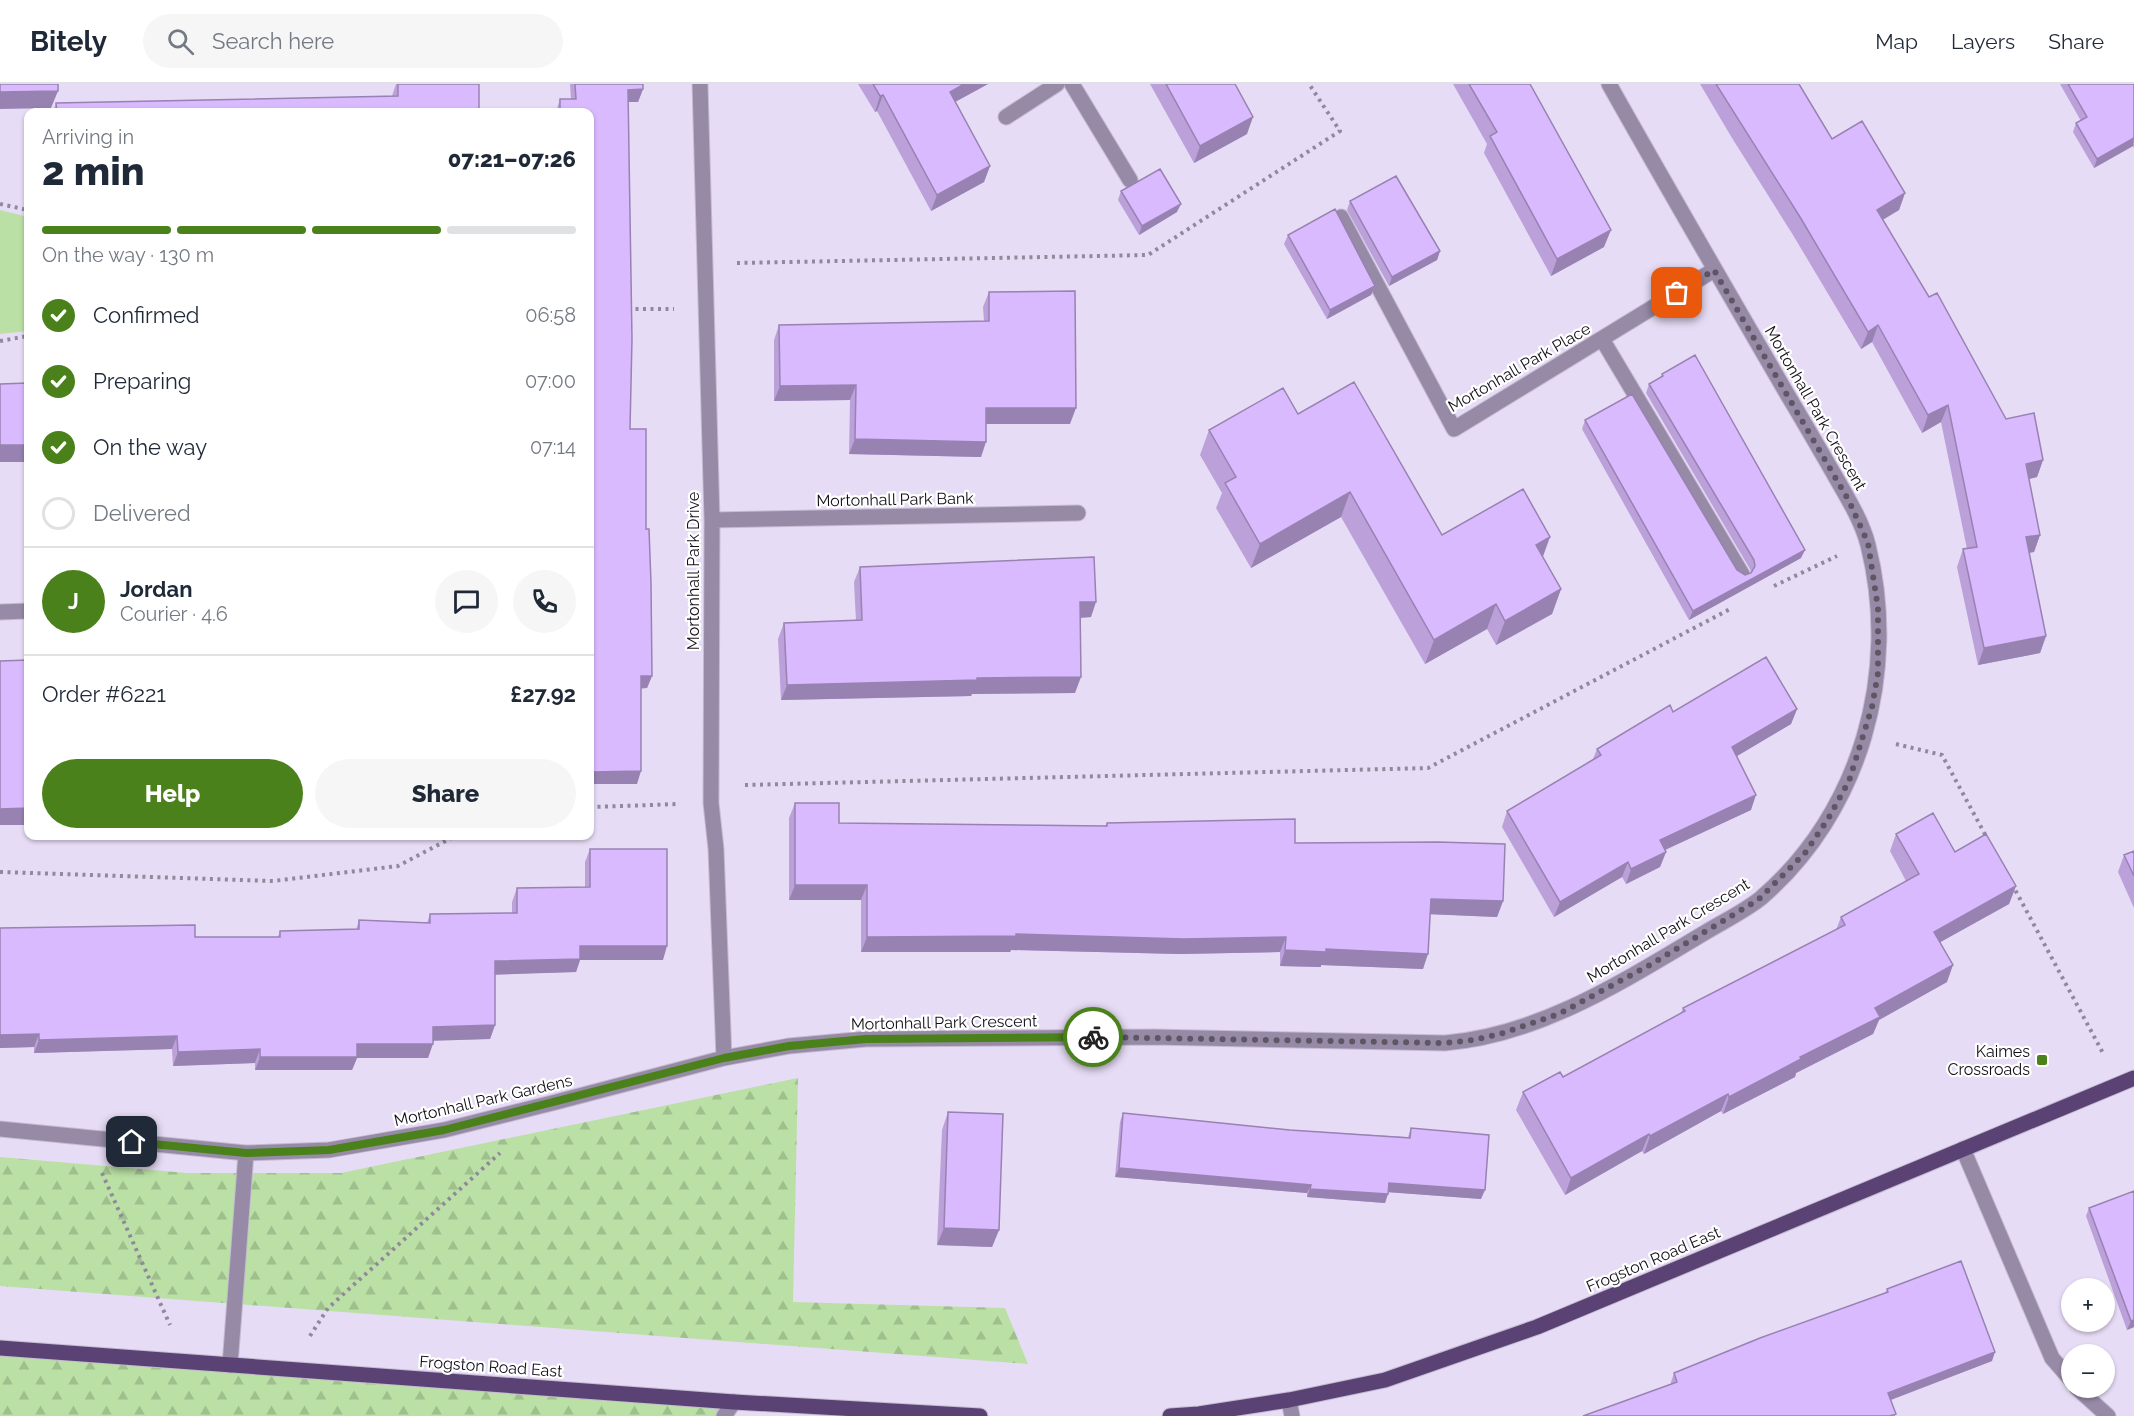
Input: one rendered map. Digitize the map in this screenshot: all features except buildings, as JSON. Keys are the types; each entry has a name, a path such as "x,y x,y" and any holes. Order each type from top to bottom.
{"main road":[{"name":"Frogston Road East","path":"1170,1416 1199,1414 1289,1400 1385,1380 1537,1327 2134,1078"},
{"name":"Frogston Road East","path":"0,1348 734,1402 980,1416"}],"street":[{"name":"Mortonhall Park Drive","path":"700,84 712,520 711,803 716,849 724,1058"},
{"path":"1006,117 1057,84"},
{"path":"1072,84 1130,180"},
{"name":"Mortonhall Park Crescent","path":"724,1058 789,1046 866,1039 1153,1037 1445,1043 1474,1040 1500,1034 1559,1014 1648,966 1758,900 1805,853 1828,819 1849,781 1872,707 1878,673 1878,608 1868,543 1849,501 1609,84"},
{"name":"Mortonhall Park Place","path":"1341,217 1455,429 1714,270"},
{"path":"1602,339 1742,574"},
{"name":"Mortonhall Park Bank","path":"712,520 1078,513"},
{"path":"0,612 24,611"},
{"name":"Mortonhall Park Gardens","path":"0,1129 246,1153 329,1150 444,1130 724,1058"},
{"path":"1963,1149 2052,1358 2061,1368"},
{"path":"230,1365 246,1153"},
{"path":"2088,1398 2108,1416"},
{"path":"1289,1400 1292,1416"},
{"path":"724,1416 734,1402"}],"path":[{"path":"704,264 1148,255 1340,131 1309,84"},
{"path":"0,204 24,209"},
{"path":"624,309 705,310"},
{"path":"0,341 24,337"},
{"path":"1766,590 1868,543"},
{"path":"711,786 1428,768 1734,607"},
{"path":"1863,737 1942,755 1992,848"},
{"path":"594,807 711,803"},
{"path":"0,872 273,881 398,866 447,840"},
{"path":"2009,878 2120,1085"},
{"path":"86,1137 186,1361"},
{"path":"290,1369 328,1308 504,1150"}],"green space":[{"path":"0,210 24,216 24,331 0,334"},
{"path":"798,1078 793,1302 1005,1308 1028,1364 0,1286 0,1157 187,1173 341,1173"},
{"path":"0,1348 734,1402 724,1416 0,1416"}],"way so far":[{"path":"1093,1037 1445,1043 1500,1034 1559,1014 1648,966 1758,900 1805,853 1828,819 1849,781 1872,707 1878,673 1878,608 1868,543 1849,501 1714,270 1677,293"}],"place":[{"name":"Kaimes Crossroads","path":"2042,1060"}],"route":[{"path":"132,1142 246,1153 329,1150 444,1130 724,1058 789,1046 866,1039 1093,1037"}]}
